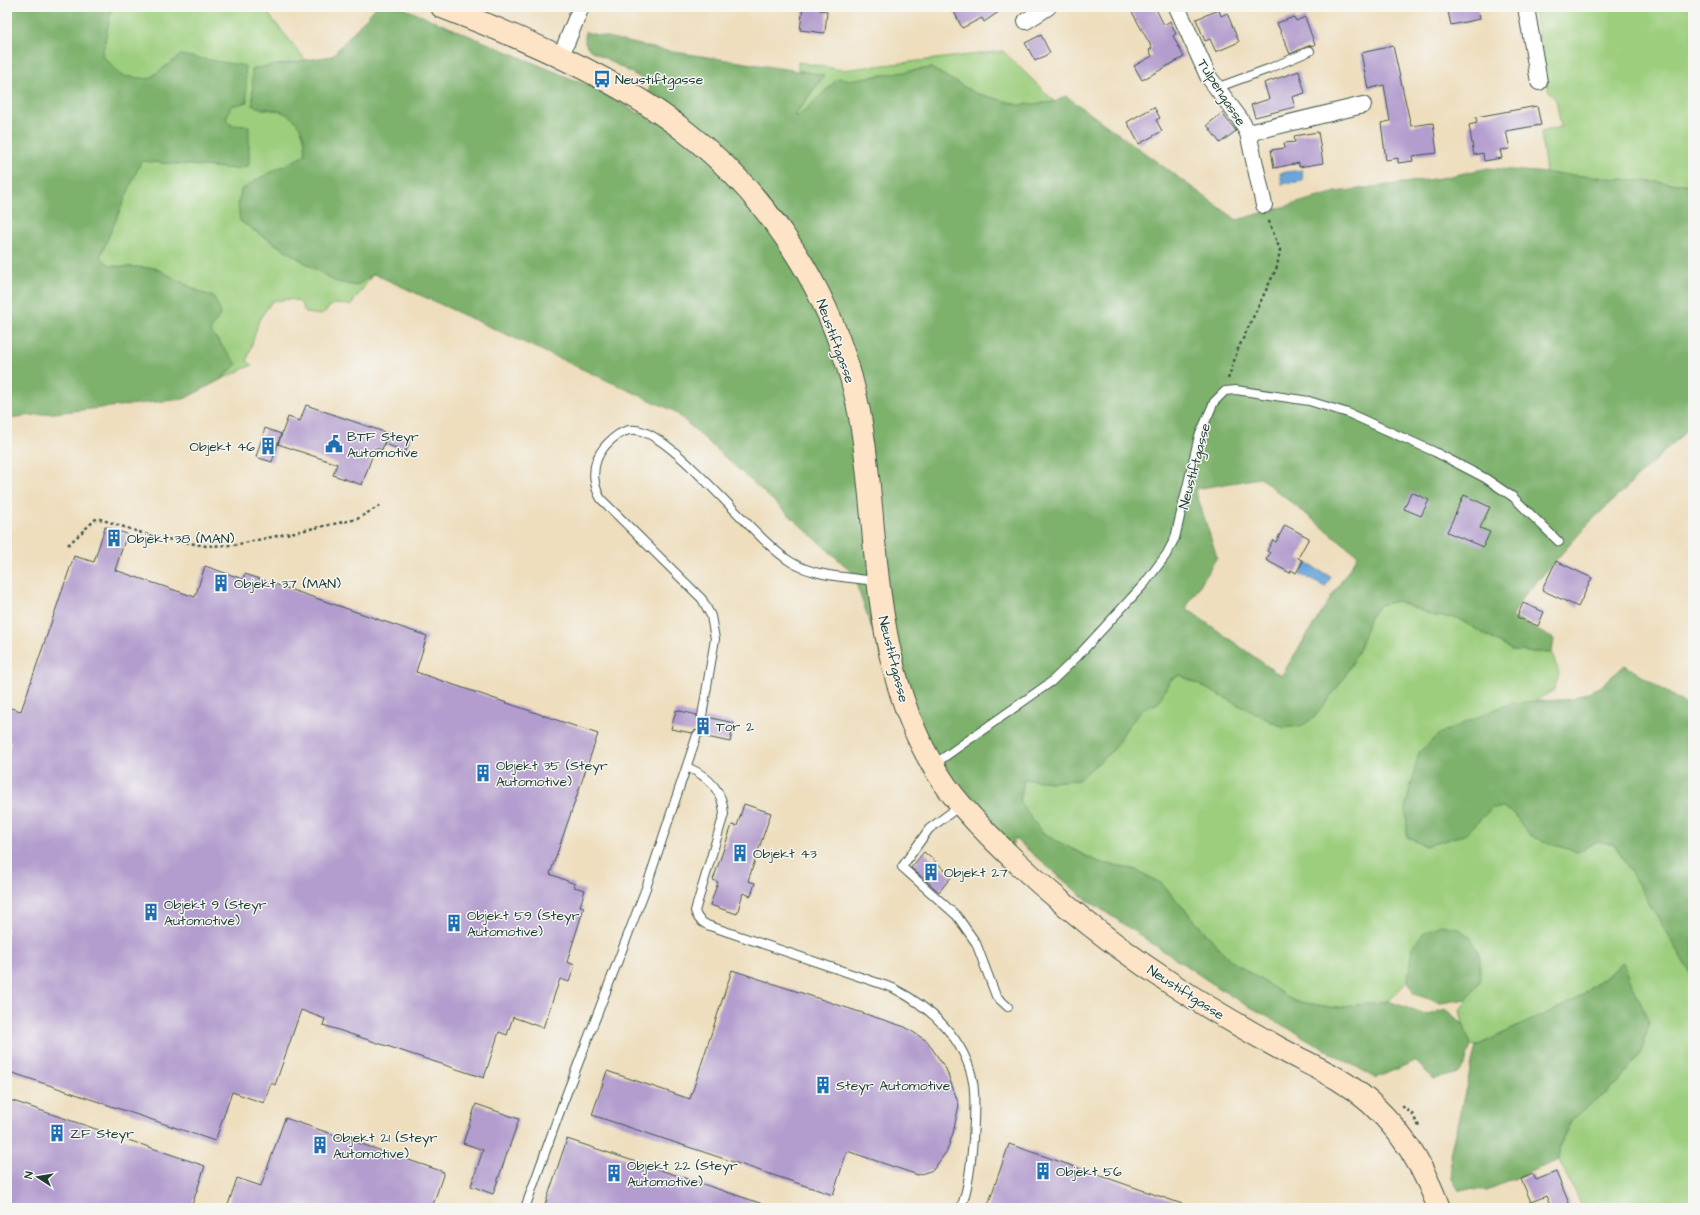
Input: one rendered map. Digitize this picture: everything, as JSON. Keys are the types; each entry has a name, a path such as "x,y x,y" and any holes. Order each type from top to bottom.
{"street":[{"name":"Neustiftgasse","path":"442,7 506,33 626,91 686,132 729,171 774,221 803,266 821,298 846,360 856,395 866,453 877,581 888,642 903,701 919,740 932,766 961,805 1024,868 1055,895 1146,966 1231,1021 1338,1079 1371,1103 1394,1126 1408,1145 1419,1163 1439,1208"},
{"path":"560,58 581,7"},
{"path":"1026,22 1048,7"},
{"name":"Tulpengasse","path":"1177,7 1199,58 1216,88 1236,113 1248,133 1264,205"},
{"path":"1526,7 1539,82"},
{"name":"Tulpengasse","path":"1248,133 1363,105"}],"lane":[{"path":"1216,88 1310,52"},
{"path":"1225,391 1236,390 1309,401 1348,413 1435,452 1485,478 1513,497 1559,542"},
{"name":"Neustiftgasse","path":"932,766 1051,682 1077,657 1145,583 1166,555 1175,538 1199,436 1214,402 1225,391"},
{"path":"702,716 714,639 711,616 702,598 607,507 598,494 594,476 595,464 603,450 615,437 626,431 636,430 644,432 667,445 755,532 791,562 807,570 877,581"},
{"path":"526,1208 563,1103 646,888 697,735"},
{"path":"687,767 700,772 708,779 718,791 724,802 723,819 695,910 696,916 700,921 707,925 893,988 914,998 934,1014 954,1038 965,1056 973,1082 975,1112 969,1178 961,1208"},
{"path":"961,805 929,829 902,867 957,916 976,943 996,996 1008,1008"}],"path":[{"path":"1225,391 1238,349 1277,267 1280,250 1264,205"},
{"path":"68,545 97,518 151,536 206,546 234,545 357,519 382,505"},
{"path":"1401,1105 1412,1114 1424,1134"}],"green space":[{"path":"7,7 112,7 102,55 122,76 149,79 181,55 245,66 247,102 231,106 226,119 231,125 249,126 249,165 237,169 141,161 100,257 111,266 155,268 202,293 214,297 221,313 210,331 237,364 220,380 184,399 7,418"},
{"path":"112,7 277,7 269,15 306,60 252,69 261,109 283,112 294,119 301,130 305,142 305,155 258,179 240,221 334,281 356,286 373,274 351,305 333,304 321,315 306,313 300,302 291,299 272,301 259,320 247,361 252,365 220,380 237,364 210,331 214,297 202,293 155,268 111,266 99,258 141,161 237,169 231,125 226,119 230,106 181,55 149,79 122,76 102,55"},
{"path":"376,7 401,7 596,89 640,114 650,87 639,77 590,50 585,43 585,32 662,50 824,75 794,116 799,116 839,78 850,80 931,68 975,93 1019,105 1055,102 1066,96 1237,220 1336,192 1441,178 1488,168 1693,185 1693,422 1686,431 1589,523 1522,598 1512,617 1554,639 1552,653 1513,651 1457,618 1434,616 1398,601 1380,605 1370,617 1359,650 1343,680 1314,718 1301,726 1284,728 1180,675 1170,680 1158,703 1143,709 1128,726 1113,750 1078,780 1051,782 1024,779 1020,802 1043,834 1098,862 1137,870 1162,884 1230,960 1294,1001 1336,1008 1388,1001 1428,1015 1445,1009 1463,1024 1471,1045 1465,1065 1456,1074 1434,1079 1415,1061 1376,1078 1231,996 1083,897 1014,838 1009,863 921,767 852,572 674,411 374,274 356,286 334,281 240,221 238,204 241,190 258,179 305,155 305,142 301,130 290,116 273,109 253,106 252,69 332,56","holes":["1260,478 1358,555 1281,676 1186,608 1217,557 1195,489"]},
{"path":"1533,7 1693,7 1693,185 1546,173 1541,132 1561,127 1556,100 1549,92"},
{"path":"1003,51 1055,102 1019,105 975,93 931,68 850,80 839,78 799,116 794,116 824,76 798,70 798,62 842,70"},
{"path":"1398,601 1434,616 1457,618 1513,651 1552,653 1559,673 1554,690 1533,702 1510,703 1419,752 1407,837 1426,846 1466,834 1492,808 1503,808 1514,813 1529,836 1577,852 1598,841 1615,845 1693,978 1693,1208 1582,1208 1559,1160 1559,1147 1572,1119 1619,1082 1623,963 1575,1000 1476,1046 1471,1045 1463,1024 1460,1010 1480,981 1412,948 1408,981 1388,1001 1336,1008 1294,1001 1230,960 1162,884 1137,870 1098,862 1043,834 1020,802 1024,779 1051,782 1078,780 1113,750 1128,726 1143,709 1158,703 1170,680 1180,675 1284,728 1359,650 1370,617 1380,605"},
{"path":"1625,665 1693,709 1693,978 1615,845 1598,841 1577,852 1529,836 1514,813 1503,808 1492,808 1466,834 1426,846 1407,837 1406,805 1419,752 1441,733 1510,703 1573,699 1601,686"},
{"path":"1440,925 1458,928 1471,938 1480,957 1480,981 1467,999 1441,1003 1414,994 1408,981 1412,948 1423,933"},
{"path":"1623,963 1649,1022 1642,1051 1619,1082 1572,1119 1559,1147 1559,1160 1487,1190 1458,1189 1452,1179 1450,1154 1476,1046 1575,1000"}],"water":[{"path":"1302,170 1303,181 1282,184 1280,173"},
{"path":"1306,563 1331,577 1325,587 1300,574"}],"building":[{"path":"803,7 819,7 819,10 827,11 825,33 800,30"},
{"path":"952,7 1006,7 984,22 982,18 962,28"},
{"path":"1141,7 1155,7 1164,25 1170,21 1176,34 1173,36 1184,57 1142,80 1134,66 1152,56 1149,50 1152,48 1132,12"},
{"path":"1447,7 1477,7 1480,19 1451,25"},
{"path":"1219,10 1221,16 1227,13 1239,42 1216,52 1210,39 1205,41 1196,19"},
{"path":"1294,17 1296,21 1305,17 1315,45 1308,46 1290,54 1277,23"},
{"path":"1041,35 1050,53 1035,61 1025,43"},
{"path":"1393,46 1411,126 1433,123 1437,153 1412,156 1413,161 1398,163 1398,158 1386,160 1381,123 1390,121 1384,85 1368,89 1361,53"},
{"path":"1299,71 1305,93 1292,97 1295,107 1255,117 1251,105 1269,99 1264,83"},
{"path":"1537,106 1541,125 1506,131 1510,149 1500,150 1502,158 1484,161 1483,153 1474,155 1469,125 1477,123 1476,117"},
{"path":"1154,107 1160,118 1156,120 1162,131 1139,144 1127,122"},
{"path":"1222,113 1236,131 1220,143 1207,125"},
{"path":"1318,132 1323,163 1299,167 1299,163 1274,168 1271,150 1285,148 1284,143 1295,142 1294,136"},
{"name":"BTF Steyr Automotive","path":"306,405 387,433 382,450 375,448 362,485 333,475 337,464 278,444 288,417 300,421"},
{"name":"Objekt 46","path":"265,428 281,434 272,462 256,457"},
{"path":"388,433 410,440 406,451 384,444"},
{"path":"1411,492 1429,500 1421,516 1404,509"},
{"path":"1464,495 1490,507 1480,528 1490,532 1483,547 1447,532"},
{"path":"1285,525 1309,538 1298,558 1303,561 1296,573 1291,570 1290,573 1266,560 1270,553 1267,551 1273,540 1276,542"},
{"path":"105,527 127,534 115,570 195,597 205,566 243,579 245,574 427,636 416,672 598,734 550,874 575,884 574,887 585,890 580,906 584,907 567,962 575,965 569,982 560,979 543,1028 513,1017 507,1035 499,1032 484,1078 323,1025 325,1019 301,1010 275,1085 271,1083 264,1103 232,1092 215,1141 7,1071 7,753 11,742 7,741 7,707 21,711 74,556 94,562"},
{"path":"1556,561 1592,578 1578,607 1542,590"},
{"path":"1523,603 1544,612 1538,626 1517,617"},
{"name":"Tor 2","path":"676,710 697,715 697,718 701,721 704,721 707,717 734,723 730,742 702,736 701,732 698,730 692,733 671,729"},
{"name":"Objekt 43","path":"744,804 771,813 748,881 755,883 751,896 743,893 737,914 710,905 718,882 713,880 732,825 737,826"},
{"name":"Objekt 27","path":"924,852 952,876 939,892 911,868"},
{"name":"Steyr Automotive","path":"732,970 905,1027 927,1041 946,1069 959,1105 953,1133 947,1151 933,1170 918,1175 847,1151 833,1195 592,1115 607,1071 690,1099"},
{"name":"ZF Steyr","path":"7,1099 205,1166 191,1208 7,1208"},
{"path":"476,1104 519,1119 493,1194 471,1186 483,1150 463,1143"},
{"name":"Objekt 21 (Steyr Automotive)","path":"285,1118 444,1172 432,1208 227,1208 237,1178 261,1186"},
{"name":"Objekt 22 (Steyr Automotive)","path":"567,1139 769,1206 768,1208 544,1208"},
{"name":"Objekt 56","path":"1009,1144 1188,1206 1187,1208 987,1208"},
{"path":"1556,1172 1571,1208 1551,1208 1546,1196 1531,1202 1521,1179 1533,1174 1536,1180"}],"place":[{"name":"Neustiftgasse","path":"602,79"},
{"name":"BTF Steyr Automotive","path":"334,444"},
{"name":"Objekt 46","path":"268,446"},
{"name":"Objekt 38 (MAN)","path":"114,538"},
{"name":"Objekt 37 (MAN)","path":"221,583"},
{"name":"Tor 2","path":"703,726"},
{"name":"Objekt 35 (Steyr Automotive)","path":"483,773"},
{"name":"Objekt 43","path":"740,853"},
{"name":"Objekt 27","path":"931,872"},
{"name":"Objekt 9 (Steyr Automotive)","path":"151,912"},
{"name":"Objekt 59 (Steyr Automotive)","path":"454,923"},
{"name":"Steyr Automotive","path":"823,1085"},
{"name":"ZF Steyr","path":"57,1133"},
{"name":"Objekt 21 (Steyr Automotive)","path":"320,1145"},
{"name":"Objekt 56","path":"1043,1171"},
{"name":"Objekt 22 (Steyr Automotive)","path":"614,1173"}]}
